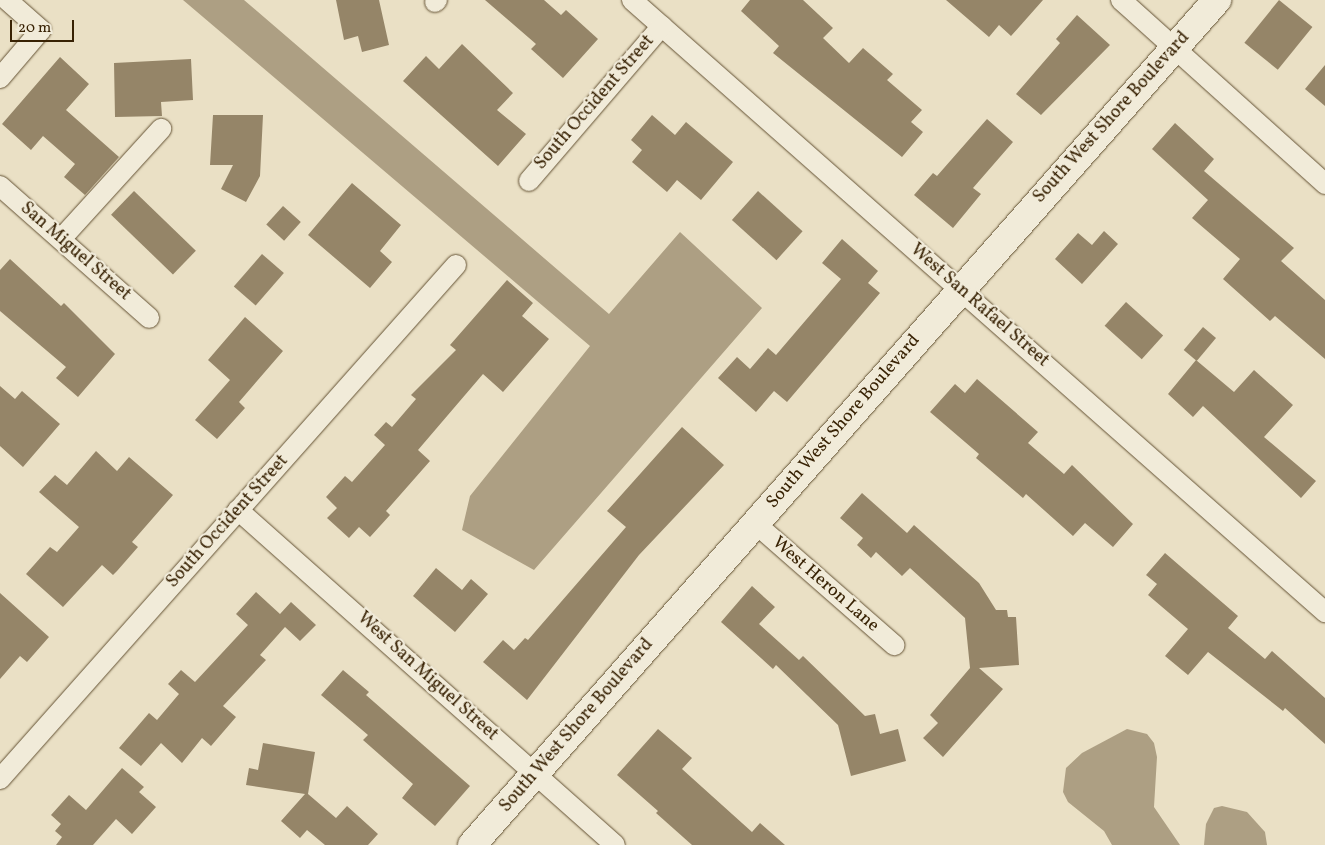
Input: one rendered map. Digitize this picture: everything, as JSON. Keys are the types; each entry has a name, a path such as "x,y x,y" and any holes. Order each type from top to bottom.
{"street":[{"path":"0,78 42,30 7,0"},
{"name":"West San Rafael Street","path":"632,0 1325,612"},
{"path":"1121,0 1325,184"},
{"name":"South West Shore Boulevard","path":"472,845 756,524 960,289 1217,0"},
{"name":"South Occident Street","path":"529,180 662,26"},
{"path":"61,239 162,129"},
{"name":"San Miguel Street","path":"0,186 149,318"},
{"name":"South Occident Street","path":"0,779 456,265"},
{"name":"West San Miguel Street","path":"238,510 615,845"},
{"name":"West Heron Lane","path":"756,524 894,645"}],"shaded area":[{"path":"183,0 244,0 609,314 680,232 762,308 534,570 462,530 470,496 590,346"},
{"path":"1127,729 1147,734 1154,743 1157,757 1154,807 1180,845 1112,845 1104,831 1068,802 1063,792 1066,768 1082,753"},
{"path":"1222,806 1247,812 1265,832 1267,845 1204,845 1206,824 1214,808"}],"building":[{"path":"336,0 379,0 389,45 362,52 358,36 344,40"},
{"path":"485,0 544,0 561,15 566,10 598,39 563,78 531,49 536,44"},
{"path":"750,0 803,0 833,28 823,38 849,63 863,48 893,74 887,80 922,110 911,122 923,132 902,157 773,53 779,46 741,11"},
{"path":"946,0 1043,0 1011,36 999,25 989,37"},
{"path":"1279,0 1312,27 1278,70 1244,43"},
{"path":"1077,15 1110,45 1041,115 1016,94 1060,43 1056,39"},
{"path":"462,44 513,93 497,110 526,134 498,166 403,81 426,56 439,69"},
{"path":"60,57 89,84 66,110 119,157 85,195 64,177 75,164 43,136 31,150 2,124"},
{"path":"191,59 193,100 161,102 162,116 115,117 114,63"},
{"path":"1325,65 1325,106 1305,89"},
{"path":"213,115 263,115 260,176 246,202 221,189 233,165 210,165"},
{"path":"652,115 675,135 686,122 733,162 701,200 677,180 667,192 632,162 642,150 631,140"},
{"path":"987,119 1013,142 973,188 981,194 953,228 914,195 933,173 937,176"},
{"path":"1175,123 1214,159 1204,171 1294,248 1281,261 1325,300 1325,359 1275,316 1270,321 1223,279 1240,259 1192,218 1208,200 1152,149"},
{"path":"352,183 401,225 380,251 392,262 370,288 308,235"},
{"path":"134,191 196,251 173,274 111,215"},
{"path":"758,191 803,231 776,260 732,220"},
{"path":"283,206 301,222 284,241 266,225"},
{"path":"1104,231 1118,244 1082,284 1055,259 1078,233 1092,245"},
{"path":"842,239 878,271 868,283 880,293 787,402 774,391 756,412 718,378 737,357 750,369 768,348 776,355 841,279 822,263"},
{"path":"262,254 284,273 256,305 234,286"},
{"path":"10,259 61,306 64,303 115,354 78,397 56,378 66,367 0,311 0,270"},
{"path":"507,280 533,303 522,316 549,339 503,392 483,374 418,450 430,461 386,511 390,515 370,537 359,527 349,538 327,518 337,508 326,497 345,476 352,482 385,445 374,435 386,422 392,427 416,399 411,395 456,350 450,345"},
{"path":"1126,302 1163,335 1142,359 1105,326"},
{"path":"245,317 283,351 239,402 245,408 217,439 195,420 230,380 208,360"},
{"path":"1203,327 1216,338 1197,361 1184,350"},
{"path":"1196,360 1234,392 1254,370 1293,405 1264,437 1316,481 1301,498 1203,406 1193,417 1168,394"},
{"path":"977,379 1038,432 1028,443 1064,474 1072,465 1133,524 1113,547 1085,523 1073,536 1026,494 1023,498 976,458 979,454 930,412 955,384 965,393"},
{"path":"0,386 15,399 22,391 60,424 23,467 0,446"},
{"path":"682,427 724,465 639,555 527,700 483,662 503,640 514,650 525,638 528,640 626,527 607,511"},
{"path":"96,451 117,471 129,457 173,495 132,542 138,547 117,571 113,575 102,565 63,607 26,574 50,547 57,552 79,527 39,492 55,475 67,485"},
{"path":"862,493 907,533 914,525 979,583 996,610 1007,610 1008,617 1016,617 1019,665 979,668 1003,689 943,757 923,738 938,723 930,715 970,668 965,618 910,568 902,576 876,552 871,558 857,545 863,538 840,518"},
{"path":"1165,553 1238,616 1228,628 1265,659 1272,651 1325,698 1325,744 1285,708 1283,711 1208,652 1188,675 1165,656 1188,629 1148,595 1157,584 1146,575"},
{"path":"436,568 462,590 471,579 488,594 455,632 413,596"},
{"path":"752,586 775,607 759,624 799,660 803,656 865,716 875,714 880,734 898,729 906,761 851,776 838,725 776,665 773,669 721,622"},
{"path":"256,592 280,614 291,602 316,625 300,641 285,627 260,655 266,660 223,706 236,717 211,746 202,738 182,763 161,743 141,766 119,748 149,713 157,720 179,694 168,684 181,670 195,682 248,625 236,614"},
{"path":"0,593 49,637 27,662 20,656 0,679"},
{"path":"343,670 369,692 366,695 470,786 435,826 402,798 413,784 363,740 368,735 321,695"},
{"path":"658,729 692,758 682,769 752,832 760,823 785,845 692,845 656,813 658,811 617,775"},
{"path":"263,743 315,752 308,794 336,818 347,806 378,834 368,845 325,845 307,830 300,838 281,821 305,794 246,785 249,768 258,770"},
{"path":"122,768 144,787 139,792 156,807 132,834 116,819 93,845 56,845 62,837 55,831 61,824 51,815 69,795 86,810"}]}
